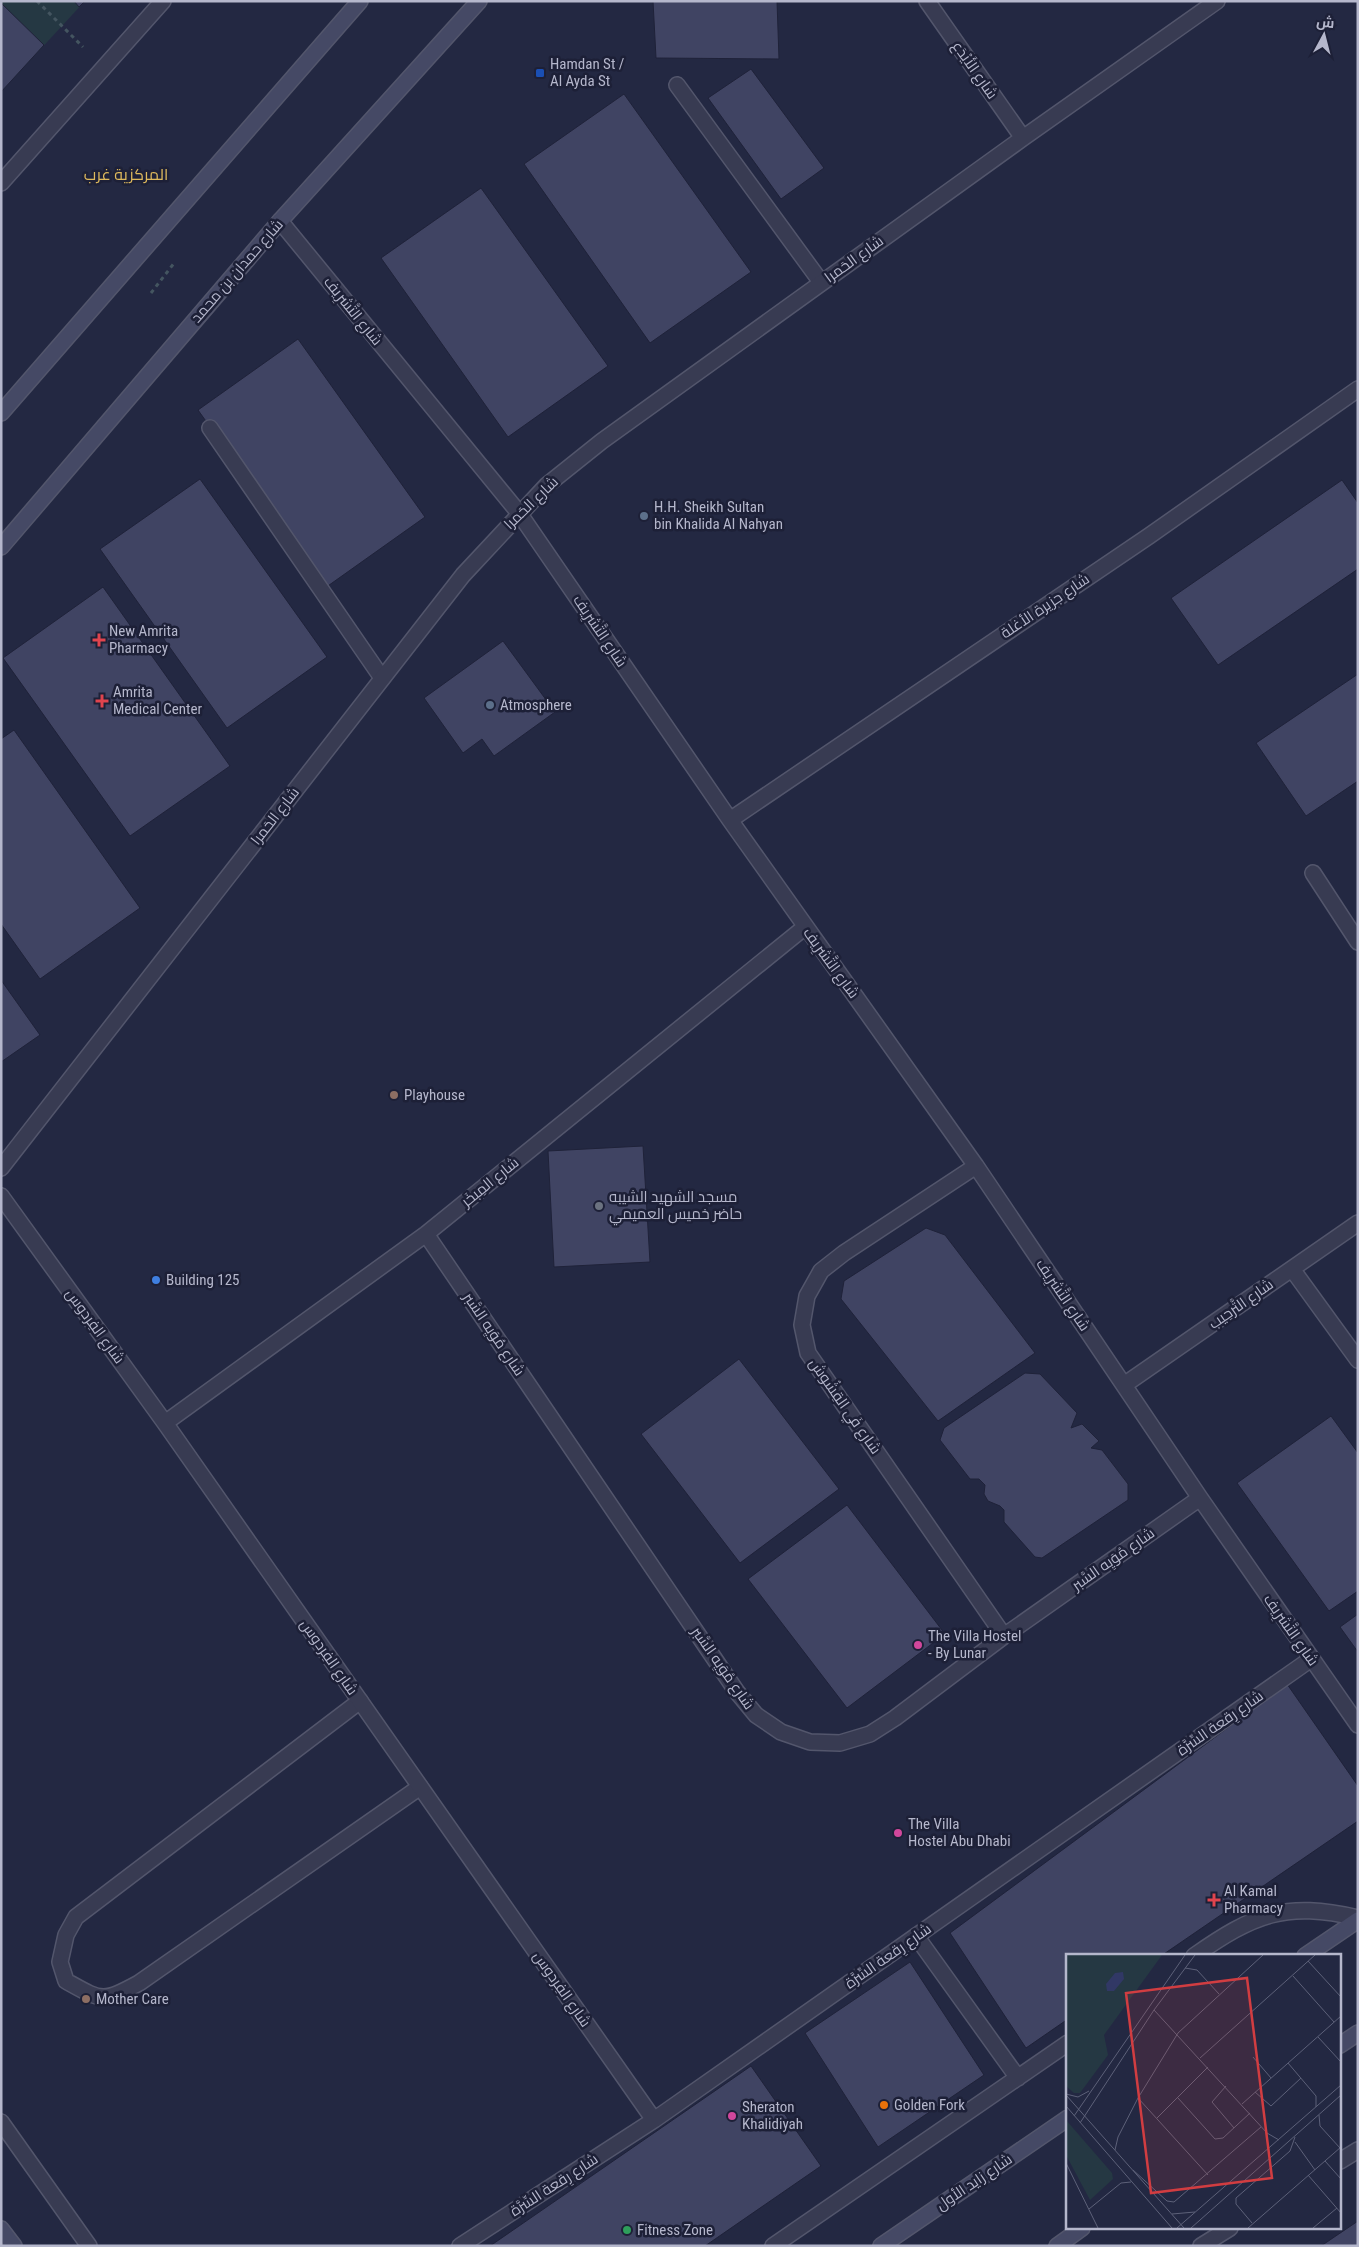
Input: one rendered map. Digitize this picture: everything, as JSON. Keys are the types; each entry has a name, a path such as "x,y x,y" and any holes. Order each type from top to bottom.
{"main road":[{"path":"1,413 360,1"},
{"name":"شارع حمدان بن محمد","path":"1,547 280,221 479,1"},
{"path":"1308,1954 1358,1919"},
{"path":"1342,2044 1358,2033"},
{"name":"شارع زايد الأول","path":"881,2246 1066,2119"},
{"path":"1,2228 14,2246"},
{"path":"1057,2246 1079,2230"}],"street":[{"path":"1,183 163,1"},
{"name":"شارع الأَيْدَع","path":"927,1 1022,138"},
{"name":"شارع الحَمرا","path":"1,1168 463,575 519,513 548,485 602,441 1022,138 1217,1"},
{"path":"677,85 822,282"},
{"name":"شارع التَّشرِيف","path":"280,221 519,513 730,820 976,1166 1200,1498 1358,1724"},
{"name":"شارع جزيرة الأغلة","path":"730,820 1149,536 1358,389"},
{"path":"210,428 382,678"},
{"path":"1313,873 1358,942"},
{"name":"شارع المِبخَر","path":"165,1423 426,1234 805,926"},
{"name":"شارع فَي القِشُوش","path":"976,1166 844,1253 821,1271 806,1296 802,1325 808,1353 1004,1636"},
{"name":"شارع الفِردوس","path":"1,1196 165,1423 654,2120"},
{"name":"شارع التَّرحِيب","path":"1124,1385 1358,1223"},
{"name":"شارع مُوَيِه السَّبر","path":"426,1234 737,1692 756,1715 781,1732 810,1742 840,1743 870,1734 895,1718 1004,1636 1200,1498"},
{"path":"1292,1269 1358,1360"},
{"name":"شارع رِقعة السِّرَّة","path":"460,2246 654,2120 1311,1659"},
{"path":"360,1701 76,1917 66,1935 60,1962 66,1981 96,1998 116,1995 139,1983 420,1787"},
{"path":"1197,1954 1236,1928 1266,1916 1297,1910 1329,1911 1358,1919"},
{"path":"916,1936 1018,2078"},
{"path":"773,2246 1066,2045"},
{"path":"1,2122 89,2246"},
{"path":"1342,2160 1358,2150"},
{"path":"1201,2246 1227,2230"}],"path":[{"path":"38,1 104,67"},
{"path":"151,293 176,261"}],"shaded area":[{"path":"1,1 85,1 1,92"}],"building":[{"path":"74,1 85,1 79,7"},
{"path":"653,1 777,1 779,59 656,58"},
{"path":"1,3 44,45 1,92"},
{"path":"751,69 824,168 781,199 708,98"},
{"path":"624,94 751,272 650,343 524,164"},
{"path":"481,188 608,366 508,437 381,258"},
{"path":"298,339 425,517 325,588 198,410"},
{"path":"200,479 327,657 227,728 100,549"},
{"path":"1342,480 1358,503 1358,569 1218,665 1171,598"},
{"path":"103,587 230,766 130,836 3,658"},
{"name":"Atmosphere","path":"503,641 555,712 494,756 482,739 463,753 424,698"},
{"path":"1358,674 1358,781 1306,816 1256,743"},
{"path":"14,730 140,908 40,979 1,924 1,739"},
{"path":"1,980 40,1035 1,1062"},
{"name":"مسجد الشهيد الشيبه حاضر خميس العميمي","path":"643,1146 650,1262 554,1267 548,1151"},
{"path":"926,1228 945,1235 1035,1353 938,1421 841,1299 844,1281"},
{"path":"739,1359 839,1489 740,1563 641,1434"},
{"path":"1025,1373 1040,1374 1077,1413 1071,1428 1082,1424 1099,1441 1091,1448 1102,1450 1128,1484 1128,1500 1042,1558 1035,1557 1004,1522 1004,1510 1000,1506 988,1501 984,1494 985,1485 979,1479 970,1479 940,1440 944,1428"},
{"path":"1331,1416 1358,1453 1358,1591 1329,1611 1237,1483"},
{"path":"847,1505 945,1634 847,1708 748,1579"},
{"path":"1358,1614 1358,1652 1340,1627"},
{"path":"1287,1684 1358,1786 1358,1821 1164,1954 1066,1954 1066,2020 1026,2048 950,1933"},
{"path":"910,1962 984,2075 878,2147 805,2033"},
{"name":"Sheraton Khalidiyah","path":"751,2066 821,2166 705,2246 490,2246"},
{"path":"1358,2221 1358,2246 1321,2246"}],"place":[{"name":"Hamdan St / Al Ayda St","path":"540,73"},
{"name":"H.H. Sheikh Sultan bin Khalida Al Nahyan","path":"644,516"},
{"name":"New Amrita Pharmacy","path":"99,640"},
{"name":"Amrita Medical Center","path":"102,701"},
{"name":"Atmosphere","path":"490,705"},
{"name":"Playhouse","path":"394,1095"},
{"name":"مسجد الشهيد الشيبه حاضر خميس العميمي","path":"599,1206"},
{"name":"Building 125","path":"156,1280"},
{"name":"The Villa Hostel - By Lunar","path":"918,1645"},
{"name":"The Villa Hostel Abu Dhabi","path":"898,1833"},
{"name":"Al Kamal Pharmacy","path":"1214,1900"},
{"name":"Mother Care","path":"86,1999"},
{"name":"Golden Fork","path":"884,2105"},
{"name":"Sheraton Khalidiyah","path":"732,2116"},
{"name":"Fitness Zone","path":"627,2230"}],"district":[{"name":"المركزية غرب","path":"126,174"}]}
